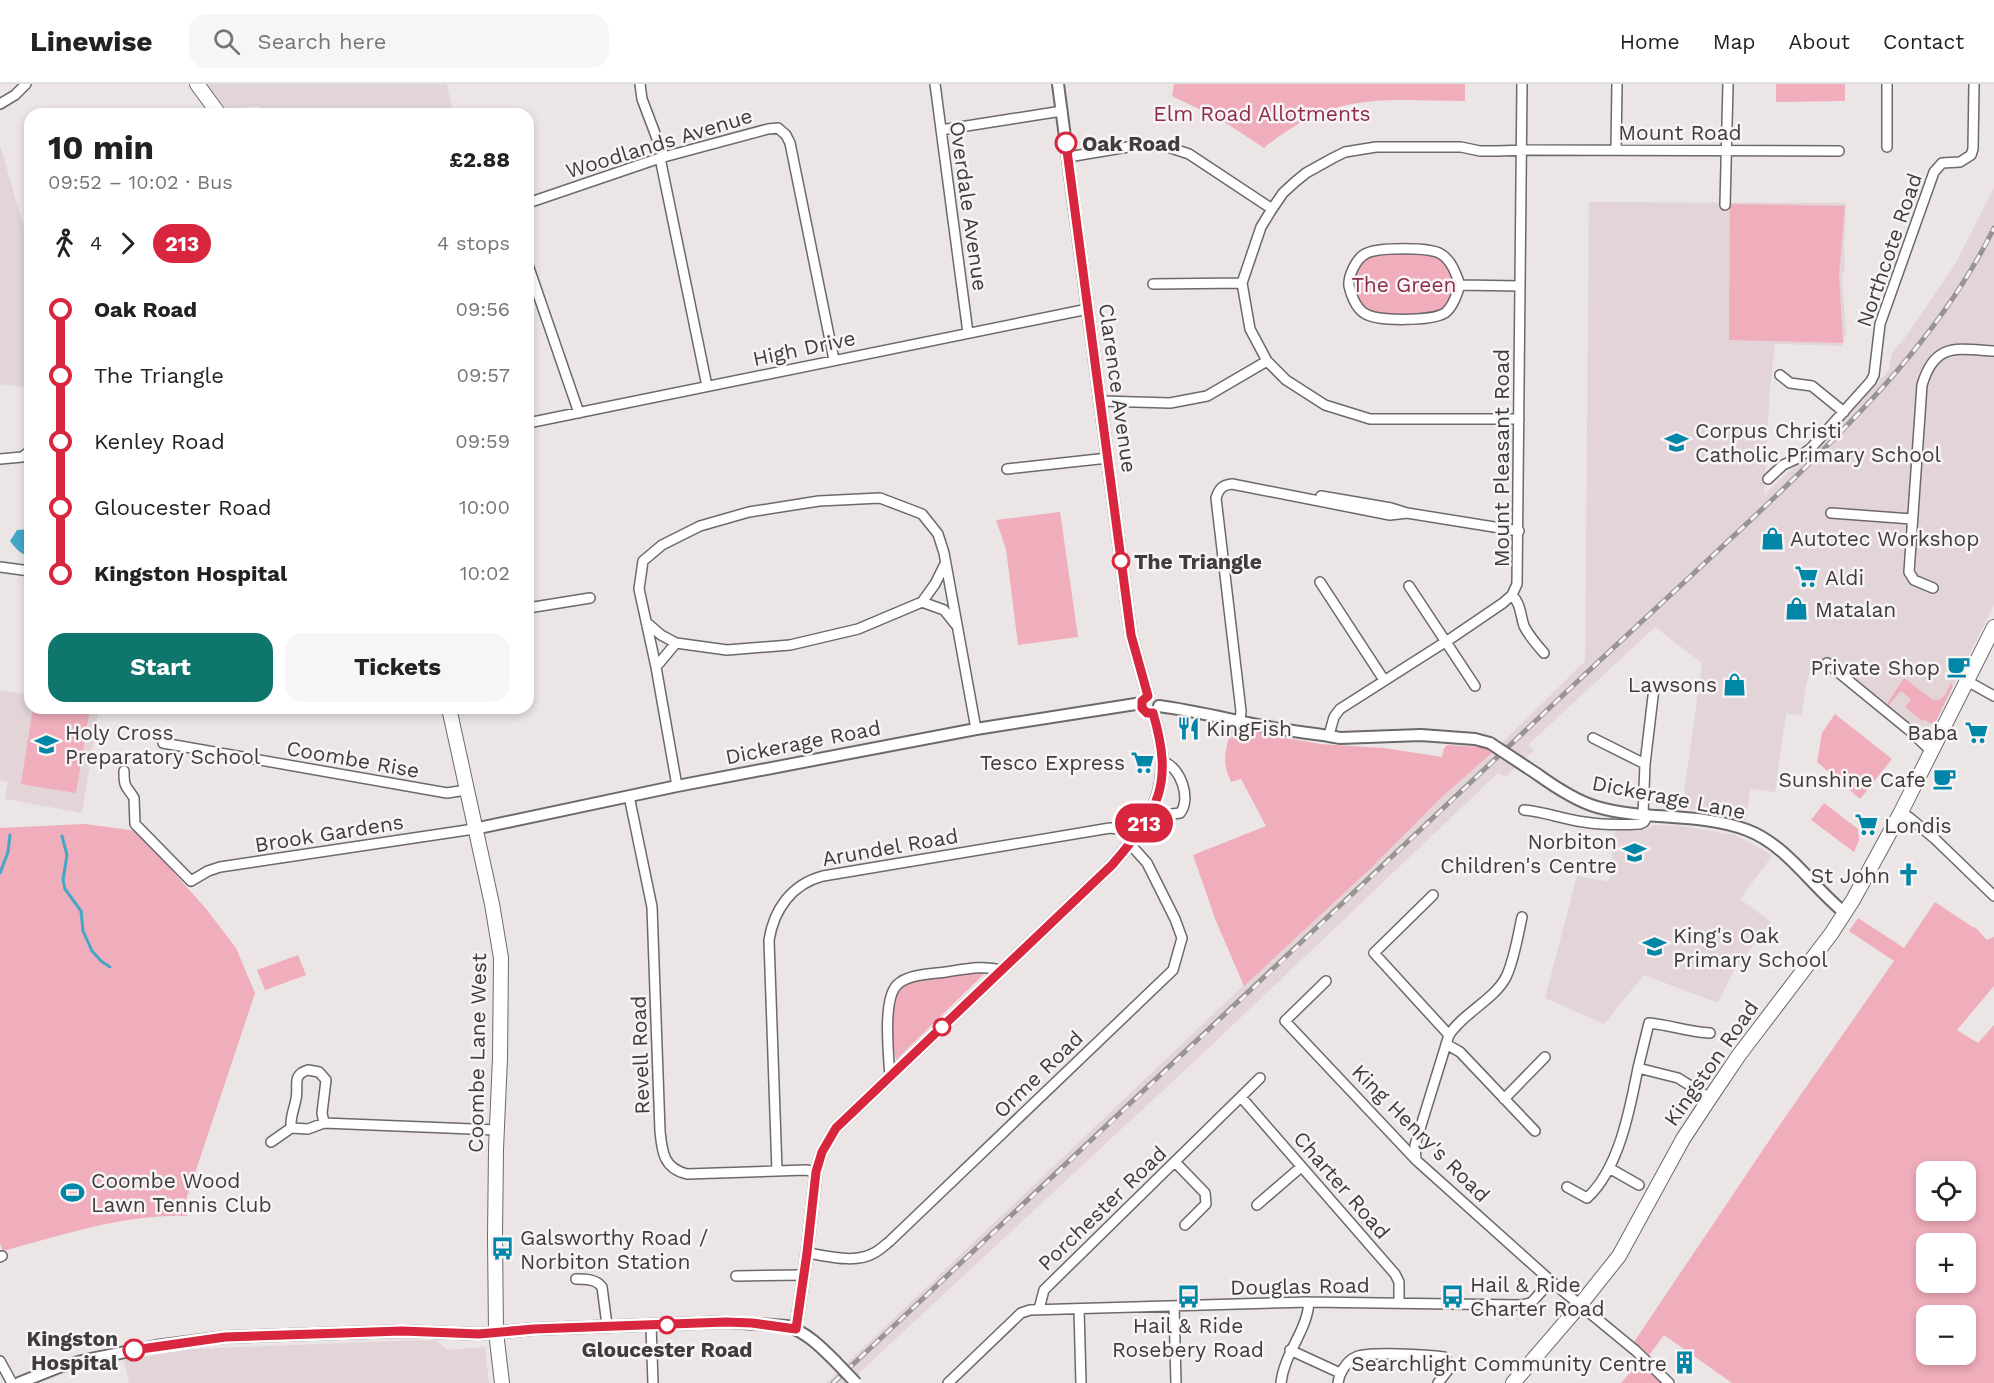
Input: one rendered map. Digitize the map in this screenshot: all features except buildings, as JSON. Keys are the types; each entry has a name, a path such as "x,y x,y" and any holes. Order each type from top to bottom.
{"main road":[{"path":"197,84 215,108"},
{"name":"Kingston Road","path":"1513,1383 1580,1305 1626,1245 1683,1139 1710,1098 1739,1055 1845,913 1901,812 1994,627"},
{"name":"Coombe Lane West","path":"450,714 492,904 500,951 501,1058 497,1130 496,1332 502,1383"}],"street":[{"path":"0,104 15,95 26,84"},
{"path":"640,84 642,99 662,158 707,386"},
{"name":"Overdale Avenue","path":"935,84 968,333"},
{"name":"Clarence Avenue","path":"1058,84 1132,645 1145,700"},
{"name":"Mount Pleasant Road","path":"1329,735 1334,717 1340,709 1445,642 1512,595 1518,580 1522,84"},
{"path":"1616,150 1617,84"},
{"path":"1725,205 1728,84"},
{"path":"1887,84 1887,147"},
{"name":"Northcote Road","path":"1768,479 1783,465 1798,458 1811,448 1871,381 1874,375 1880,324 1934,172 1942,163 1960,162 1971,155 1974,84"},
{"path":"941,130 1062,111"},
{"name":"Woodlands Avenue","path":"534,201 662,158 778,128 786,135 790,143 834,360"},
{"path":"1068,157 1140,145 1168,147 1189,154 1272,209"},
{"name":"Mount Road","path":"1242,283 1258,235 1283,193 1306,173 1345,152 1376,147 1461,147 1480,151 1839,151"},
{"path":"1377,250 1426,250 1441,254 1453,266 1460,285 1456,298 1445,312 1427,318 1376,318 1363,313 1353,298 1349,283 1354,266 1365,254 1377,250"},
{"path":"534,282 579,413"},
{"path":"1153,284 1242,283 1250,329 1267,361 1286,380 1325,405 1370,419 1519,419"},
{"path":"1460,285 1520,286"},
{"name":"High Drive","path":"534,422 1088,309"},
{"path":"1933,588 1914,580 1908,572 1922,385 1926,371 1936,358 1952,349 1994,351"},
{"path":"1101,401 1170,403 1207,396 1267,361"},
{"path":"1780,375 1790,382 1812,386 1844,412"},
{"path":"0,459 24,456"},
{"path":"1007,469 1108,458"},
{"path":"1240,720 1241,711 1216,498 1219,489 1232,484 1278,492 1319,495 1407,513 1519,531"},
{"path":"677,786 656,667 639,589 643,561 662,544 700,526 749,512 819,501 880,498 922,514 938,534 944,553 976,729"},
{"path":"1831,513 1912,519"},
{"path":"645,621 661,635 676,643 726,650 790,645 858,629 921,602 935,584 945,563"},
{"path":"0,567 24,570"},
{"path":"1320,582 1384,680"},
{"path":"1409,586 1475,686"},
{"path":"1512,595 1519,604 1522,621 1529,636 1544,653"},
{"path":"534,607 590,598"},
{"path":"921,602 944,610 958,628"},
{"path":"656,667 676,643"},
{"path":"1827,663 1909,730 1931,751"},
{"path":"1967,681 1994,696"},
{"path":"1524,810 1603,824 1640,824 1644,822 1646,815 1645,764 1654,688"},
{"path":"1145,700 1144,710 1156,709 1240,720 1276,729 1329,735"},
{"name":"Dickerage Road","path":"474,829 677,786 976,729 1145,700"},
{"path":"796,1329 816,1172 822,1152 836,1128 1112,865 1133,840 1150,814 1160,787 1163,762 1156,709"},
{"name":"Dickerage Lane","path":"1329,735 1349,738 1421,735 1475,739 1490,743 1568,794 1588,804 1646,815 1707,820 1755,834 1782,854 1845,913"},
{"path":"1593,738 1645,764"},
{"name":"Coombe Rise","path":"164,743 447,793 466,790"},
{"path":"1150,814 1180,813 1185,805 1186,794 1175,770 1170,764 1163,762"},
{"name":"Brook Gardens","path":"124,771 126,789 134,798 135,824 191,881 220,867 474,829"},
{"name":"Revell Road","path":"629,796 652,907 662,1151 666,1161 678,1172 687,1174 816,1172"},
{"path":"1901,812 1927,832 1993,893"},
{"name":"Arundel Road","path":"777,1171 769,940 775,917 793,891 802,884 823,876 1110,828 1118,829 1133,840"},
{"name":"Orme Road","path":"807,1253 859,1258 873,1254 890,1241 1173,970 1182,938 1162,891 1133,840"},
{"path":"1433,895 1374,953 1448,1040 1535,1131"},
{"path":"1416,1160 1415,1145 1448,1040 1456,1024 1506,977 1522,917"},
{"path":"890,1077 889,1002 896,986 908,978 925,975 987,966 1002,970"},
{"name":"King Henry's Road","path":"1326,981 1285,1021 1416,1160 1551,1281 1636,1351 1669,1383"},
{"path":"1567,1187 1587,1198 1609,1168 1620,1144 1649,1023 1671,1025 1690,1032 1710,1033"},
{"path":"1504,1099 1545,1057"},
{"path":"1638,1068 1678,1078 1710,1098"},
{"path":"291,1128 290,1117 296,1099 296,1082 298,1076 308,1070 319,1072 326,1080 322,1113 324,1123"},
{"name":"Porchester Road","path":"1039,1310 1044,1290 1260,1078"},
{"name":"Charter Road","path":"1241,1097 1395,1274 1400,1282 1399,1303"},
{"path":"271,1142 291,1128 308,1129 324,1123 497,1130"},
{"path":"1175,1162 1205,1193 1206,1199 1206,1204 1185,1225"},
{"path":"1257,1204 1301,1167"},
{"path":"1609,1168 1639,1185"},
{"path":"736,1276 804,1275"},
{"path":"600,1284 609,1277"},
{"path":"576,1279 590,1280 602,1287 606,1325"},
{"name":"Douglas Road","path":"1039,1310 1309,1302 1521,1305 1531,1303 1551,1281"},
{"path":"1281,1383 1290,1350 1306,1322 1309,1302"},
{"path":"1174,1306 1176,1383"},
{"path":"1079,1309 1081,1383"},
{"path":"948,1383 1021,1314 1039,1310"},
{"path":"19,1383 59,1367 90,1359 156,1346 220,1338 402,1331 479,1334 606,1325 752,1323 796,1329 822,1348 856,1383"},
{"path":"651,1325 653,1383"},
{"path":"1290,1350 1339,1378 1356,1356 1374,1354 1444,1357 1449,1363 1448,1370 1438,1383"},
{"path":"0,1361 12,1383"}],"shaded area":[{"path":"208,84 447,84 452,108 260,108 257,106 225,108"},
{"path":"0,145 24,227 24,387 0,384"},
{"path":"1994,188 1994,605 1935,723 1926,734 1914,727 1829,659 1824,665 1811,668 1802,715 1786,714 1775,792 1750,789 1746,821 1717,813 1682,808 1702,663 1655,627 1528,745 1534,750 1506,777 1498,773 1214,1043 859,1373 857,1383 826,1383 1228,1000 1370,869 1442,797 1493,752 1585,661 1589,202 1846,203 1845,269 1842,276 1846,335 1842,346 1775,344 1764,495 1846,417 1889,370 1892,353 1954,266"},
{"name":"Holy Cross Preparatory School","path":"0,690 24,694 24,714 98,714 82,813 5,799 8,782 0,780"},
{"name":"King's Oak Primary School","path":"1656,825 1682,826 1735,835 1772,856 1740,899 1771,922 1733,972 1718,1003 1644,975 1604,1024 1545,998 1577,876 1609,882 1615,830 1639,831"},
{"name":"Kingston Hospital","path":"436,1341 448,1350 485,1347 489,1383 129,1383 124,1360 189,1349"}],"green space":[{"name":"Elm Road Allotments","path":"1174,84 1465,84 1465,101 1383,100 1336,108 1313,116 1264,148 1220,119 1172,96"},
{"path":"1776,84 1845,84 1845,101 1776,102"},
{"path":"1730,204 1845,206 1839,275 1843,343 1729,340"},
{"name":"The Green","path":"1377,250 1441,254 1460,285 1445,312 1427,318 1363,313 1349,283 1355,266"},
{"path":"1060,512 1078,637 1018,645 1006,549 996,520"},
{"path":"1904,678 1933,700 1942,698 1951,683 1953,686 1935,723 1932,724 1923,719 1922,721 1905,707 1911,699 1901,691 1888,706 1888,702"},
{"path":"32,714 89,714 76,793 21,784"},
{"path":"1835,714 1892,759 1860,799 1817,762 1822,733"},
{"path":"1231,728 1320,744 1384,748 1442,757 1447,745 1482,747 1493,752 1442,797 1370,869 1244,986 1216,921 1193,855 1266,826 1241,779 1231,782 1228,774 1225,755"},
{"path":"1824,803 1858,829 1859,840 1854,852 1811,820"},
{"path":"85,824 137,831 207,910 236,948 255,993 186,1200 184,1200 187,1216 164,1216 117,1222 3,1251 0,1243 0,828"},
{"path":"1935,902 1975,927 1987,940 1994,937 1994,986 1957,1030 1978,1043 1994,1025 1994,1383 1732,1383 1664,1335 1647,1358 1634,1342 1781,1123 1894,961 1849,931 1858,918 1904,948"},
{"path":"298,955 306,975 265,990 257,970"},
{"path":"987,971 896,1060 891,1011 895,993 900,987 928,977"},
{"path":"1640,1361 1662,1383 1621,1383"}],"water":[{"path":"24,529 24,554 10,541 17,530"}],"waterway":[{"path":"0,873 8,852 10,835"},
{"path":"62,836 67,855 63,880 65,889 81,911 83,931 92,951 110,967"}],"railway":[{"path":"833,1383 1808,465 1868,403 1924,338 1950,303 1994,228"}],"bus line":[{"name":"213","path":"134,1350 220,1338 402,1331 479,1334 606,1325 726,1322 787,1326 796,1329 816,1172 822,1152 836,1128 1112,865 1130,844 1150,814 1163,774 1161,743 1153,713 1147,713 1142,705 1142,701 1148,696 1132,645 1066,143"}],"place":[{"name":"Oak Road","path":"1066,143"},
{"name":"Corpus Christi Catholic Primary School","path":"1677,442"},
{"name":"Autotec Workshop","path":"1772,538"},
{"name":"The Triangle","path":"1121,561"},
{"name":"Aldi","path":"1807,577"},
{"name":"Matalan","path":"1797,609"},
{"name":"Private Shop","path":"1958,667"},
{"name":"Lawsons","path":"1735,684"},
{"name":"KingFish","path":"1188,728"},
{"name":"Baba","path":"1976,732"},
{"name":"Holy Cross Preparatory School","path":"47,744"},
{"name":"Tesco Express","path":"1143,762"},
{"name":"Sunshine Cafe","path":"1944,779"},
{"name":"Londis","path":"1866,825"},
{"name":"Norbiton Children's Centre","path":"1635,853"},
{"name":"St John","path":"1908,875"},
{"name":"King's Oak Primary School","path":"1655,947"},
{"name":"Coombe Wood Lawn Tennis Club","path":"73,1192"},
{"name":"Galsworthy Road / Norbiton Station","path":"502,1249"},
{"name":"Hail & Ride Charter Road","path":"1452,1296"},
{"name":"Hail & Ride Rosebery Road","path":"1188,1297"},
{"name":"Gloucester Road","path":"667,1325"},
{"name":"Kingston Hospital","path":"134,1350"},
{"name":"Searchlight Community Centre","path":"1685,1363"}]}
